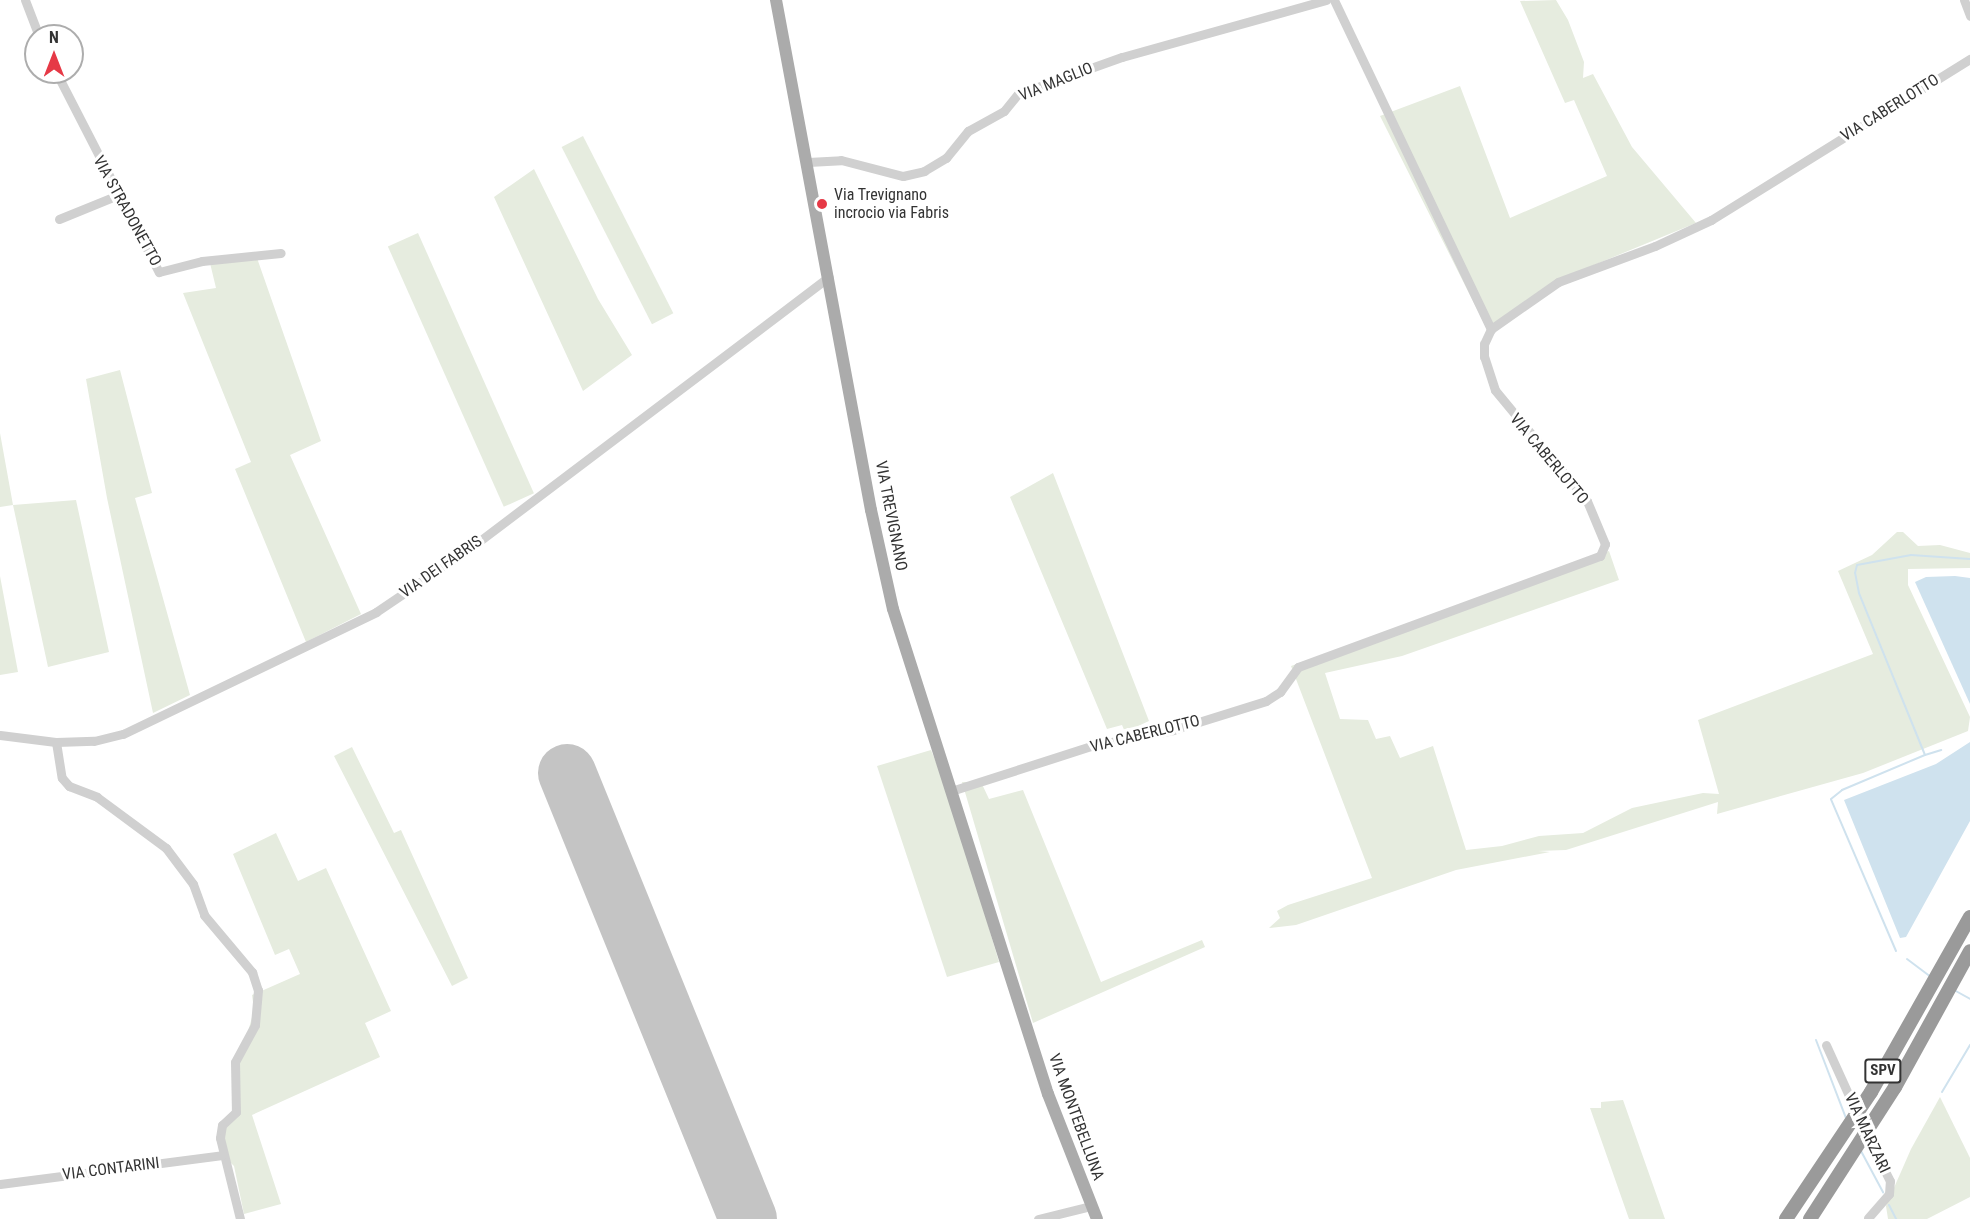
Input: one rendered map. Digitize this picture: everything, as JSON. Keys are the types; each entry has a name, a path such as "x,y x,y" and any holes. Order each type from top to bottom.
{"highway":[{"name":"SPV","path":"1786,1219 1871,1092 1970,917"},
{"name":"SPV","path":"1810,1219 1895,1087 1970,951"}],"main road":[{"name":"VIA TREVIGNANO","path":"776,0 882,563 951,791 1027,1026"},
{"name":"VIA MONTEBELLUNA","path":"1027,1026 1062,1137 1098,1219"}],"street":[{"path":"25,0 34,24"},
{"name":"VIA MAGLIO","path":"808,162 841,160 903,176 924,171 946,158 968,131 1004,111 1018,94 1122,57 1326,0"},
{"path":"1334,0 1491,329"},
{"path":"1964,0 1970,16"},
{"name":"VIA CABERLOTTO","path":"951,791 1091,746 1173,730 1266,701 1280,692 1298,667 1600,556 1605,544 1587,501 1495,390 1484,357 1484,344 1491,329 1558,282 1665,242 1711,220 1970,59"},
{"name":"VIA STRADONETTO","path":"62,84 159,272 202,261 281,254"},
{"path":"59,219 118,195"},
{"name":"VIA DEI FABRIS","path":"0,735 56,742 94,741 123,734 376,612 469,549 829,277"},
{"path":"56,742 62,778 69,786 97,797 166,848 193,884 204,915 252,972 258,990 255,1025 236,1062 237,1112 222,1125 222,1155 240,1219"},
{"name":"VIA MARZARI","path":"1826,1045 1890,1181 1889,1194 1868,1218"},
{"name":"VIA CONTARINI","path":"0,1184 222,1155"},
{"path":"1038,1219 1091,1206"}],"shaded area":[{"path":"1556,0 1568,20 1584,62 1583,78 1593,74 1632,147 1696,223 1560,279 1487,329 1380,116 1460,86 1510,218 1607,176 1574,100 1565,103 1520,1"},
{"path":"583,136 673,313 652,324 562,147"},
{"path":"534,169 598,299 632,355 583,391 494,197"},
{"path":"418,233 534,493 504,507 388,246"},
{"path":"257,258 321,441 290,455 361,614 306,642 235,469 251,462 183,293 216,288 210,263"},
{"path":"120,370 152,493 135,498 190,695 153,713 107,498 86,379"},
{"path":"0,433 13,505 0,507"},
{"path":"1053,473 1149,721 1125,732 1122,725 1107,729 1010,497"},
{"path":"76,500 109,652 48,667 13,505"},
{"path":"1897,532 1903,532 1918,546 1940,545 1970,553 1970,568 1908,569 1908,585 1970,717 1968,731 1863,773 1717,814 1718,802 1566,850 1538,851 1550,852 1456,870 1296,925 1269,928 1280,918 1277,911 1288,905 1372,878 1291,666 1609,551 1619,580 1402,656 1325,673 1340,719 1368,720 1376,739 1390,736 1400,758 1433,746 1466,850 1502,846 1539,836 1583,833 1632,808 1703,793 1719,794 1698,720 1873,654 1838,571 1872,555"},
{"path":"0,576 18,672 0,675"},
{"path":"352,747 394,833 401,830 468,978 452,986 334,756"},
{"path":"931,750 949,794 999,962 947,977 877,766"},
{"path":"962,782 981,782 989,799 1023,790 1101,982 1202,940 1205,947 1033,1023"},
{"path":"276,833 298,881 326,868 391,1011 365,1023 380,1057 252,1115 281,1204 244,1214 234,1166 222,1154 225,1123 236,1110 235,1079 254,1010 252,995 300,974 289,949 275,955 233,854"},
{"path":"1940,1097 1970,1158 1970,1197 1927,1219 1888,1219 1886,1206 1911,1149"},
{"path":"1623,1100 1665,1219 1629,1219 1590,1108 1601,1108 1601,1102"}],"water":[{"path":"1926,577 1970,578 1970,704 1915,582"},
{"path":"1970,742 1970,821 1906,937 1900,938 1844,800 1936,764"}],"waterway":[{"path":"1896,951 1831,799 1842,790 1925,755 1859,593 1855,573 1857,565 1911,555 1970,559"},
{"path":"1925,755 1941,750"},
{"path":"1907,959 1931,977"},
{"path":"1954,990 1970,999"},
{"path":"1816,1040 1846,1118"},
{"path":"1942,1092 1970,1045"},
{"path":"1861,1151 1883,1192"},
{"path":"1889,1205 1896,1219"}],"runway":[{"path":"567,773 748,1219"}],"place":[{"name":"Via Trevignano incrocio via Fabris","path":"822,204"}]}
